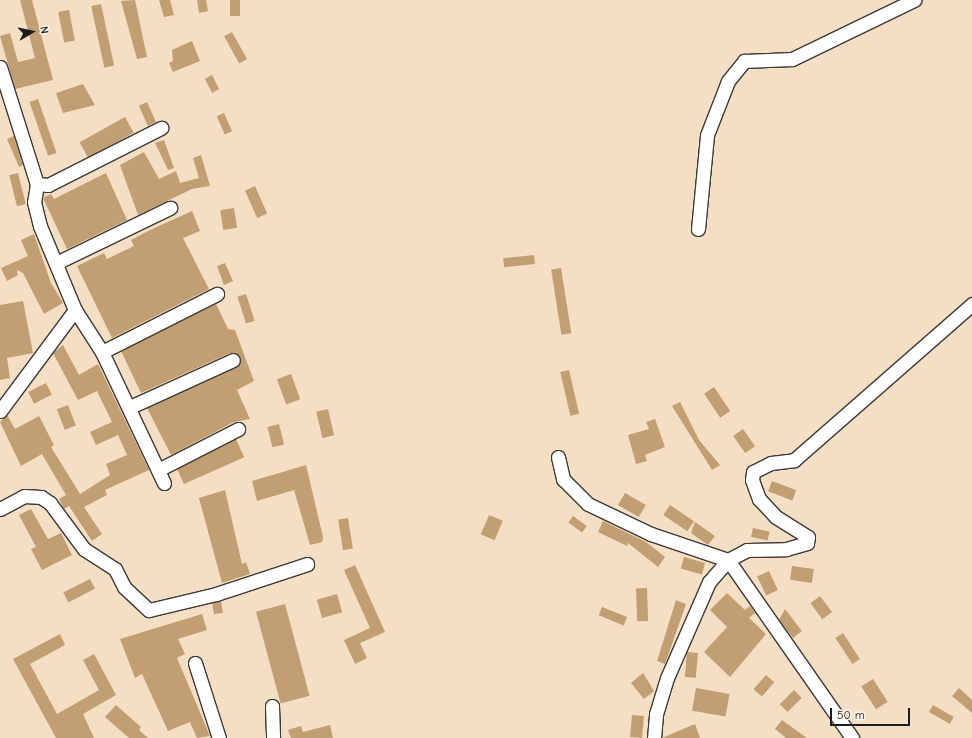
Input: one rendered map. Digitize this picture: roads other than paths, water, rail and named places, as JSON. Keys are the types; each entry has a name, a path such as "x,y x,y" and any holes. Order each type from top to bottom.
{"street":[{"path":"698,229 707,135 728,81 744,61 792,59 914,0"},
{"path":"0,67 37,184 34,202 56,263 75,310 102,352 130,407 164,483"},
{"path":"37,184 48,185 161,128"},
{"path":"56,263 170,208"},
{"path":"102,352 217,294"},
{"path":"654,738 656,714 667,678 709,582 728,560 747,550 786,548 807,543 808,537 776,517 759,499 752,480 753,472 771,463 794,460 972,304"},
{"path":"0,411 75,310"},
{"path":"130,407 233,360"},
{"path":"158,470 238,429"},
{"path":"558,457 563,479 588,504 651,534 728,560 852,738"},
{"path":"0,508 24,496 41,497 50,503 84,549 115,569 124,587 149,610 216,594 307,564"},
{"path":"195,663 219,738"},
{"path":"272,706 273,738"}]}
